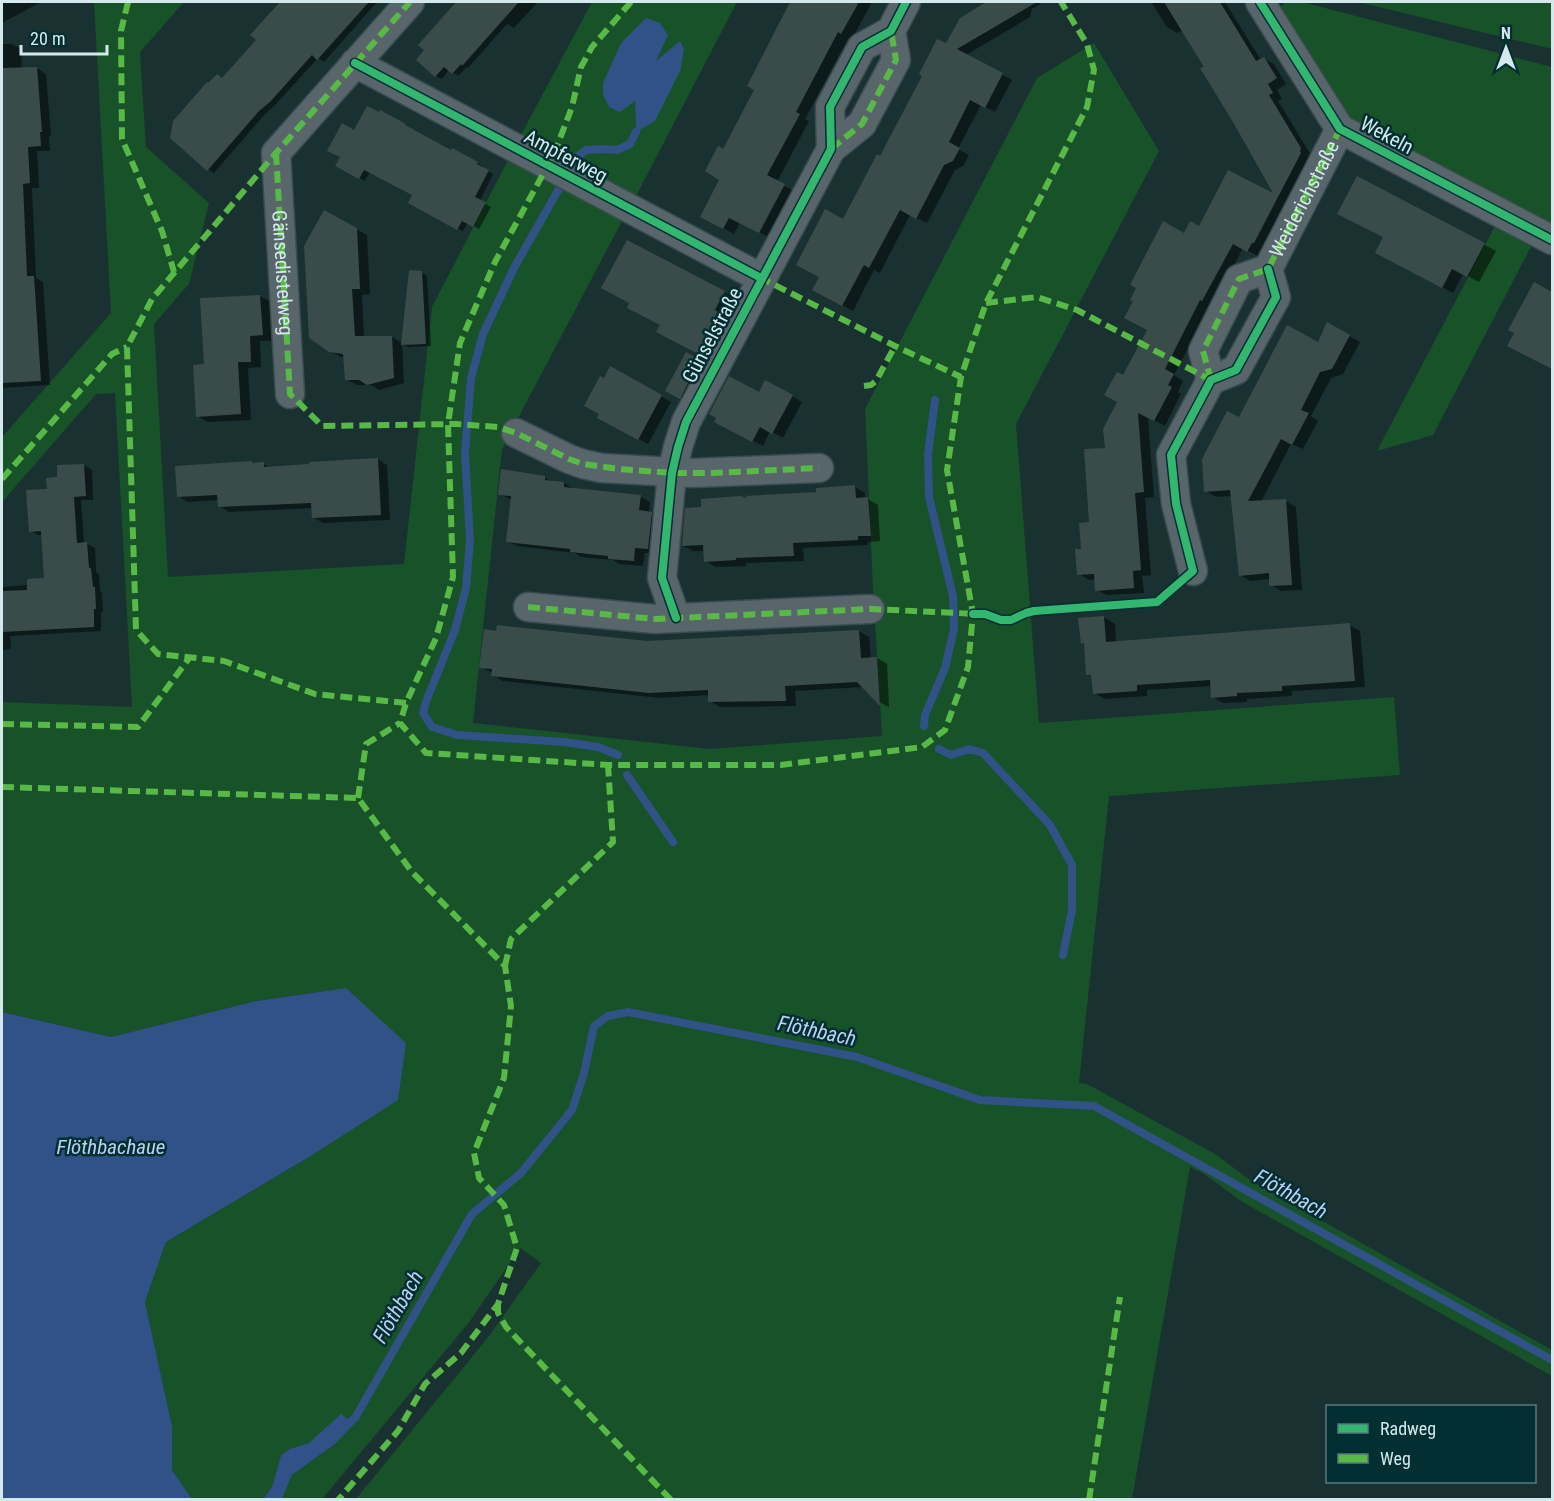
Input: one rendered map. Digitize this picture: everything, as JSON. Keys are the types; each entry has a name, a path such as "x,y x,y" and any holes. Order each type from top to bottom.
{"street":[{"path":"355,63 410,2"},
{"name":"Günselstraße","path":"676,618 662,578 672,473 690,413 831,149 862,124 896,60 891,31 906,2"},
{"name":"Wekeln","path":"1260,2 1340,129 1552,240"},
{"name":"Gänsedistelweg","path":"290,394 276,153 355,63"},
{"name":"Ampferweg","path":"355,63 761,278"},
{"name":"Weiderichstraße","path":"1268,269 1239,279 1203,351 1211,380 1236,370 1275,297 1268,269 1340,129"},
{"path":"1193,571 1176,504 1171,455 1211,380"},
{"path":"516,433 583,464 619,469 713,473 819,468"},
{"path":"528,607 643,618 870,609"}],"green space":[{"path":"94,2 184,2 140,52 146,147 209,203 189,284 154,324 168,577 404,564 432,307 507,162 519,159 617,211 621,223 502,449 473,723 710,749 882,736 865,409 1037,78 1094,43 1159,151 1016,424 1039,723 1394,697 1400,775 1109,796 1079,1083 1087,1084 1215,1154 1253,1182 1552,1350 1552,1376 1241,1201 1203,1173 1190,1167 1132,1499 356,1499 489,1336 541,1263 520,1248 470,1321 322,1499 282,1499 292,1475 335,1444 307,1445 294,1448 281,1455 272,1487 263,1499 192,1499 172,1470 172,1426 145,1302 166,1242 309,1157 346,988 256,1001 111,1037 2,1012 2,702 132,707 115,393 96,394 2,502 2,437 111,313"},
{"path":"592,2 737,2 637,194 625,196 527,144 522,133","holes":["680,42 684,49 681,69 636,132 635,100"]},
{"path":"1286,2 1302,2 1552,67 1552,230 1345,117 1277,10"},
{"path":"1358,2 1552,2 1552,49"},
{"path":"1496,224 1533,243 1433,435 1377,451"}],"water":[{"path":"646,18 660,23 668,35 656,61 680,41 684,49 681,69 655,121 636,132 635,101 620,112 609,107 603,95 603,83 621,43"},
{"name":"Flöthbachaue","path":"346,988 406,1043 398,1100 309,1157 166,1242 145,1302 172,1426 172,1470 192,1499 2,1499 2,1012 111,1037 256,1001"},
{"path":"341,1414 354,1424 335,1444 292,1475 282,1499 263,1499 272,1487 281,1455 290,1449 309,1443"}],"building":[{"path":"280,2 369,2 317,60 312,55 207,171 170,138 173,121 207,82 217,74 222,78 256,40 250,35"},
{"path":"456,2 519,2 462,66 461,64 452,74 444,67 435,77 416,60 424,50 418,45"},
{"path":"790,2 859,2 841,34 838,32 796,112 800,114 767,175 785,184 759,233 729,218 723,229 700,217 719,180 705,171 718,146 723,149 754,90 747,86"},
{"path":"986,2 1037,2 957,49 1003,73 985,108 970,100 949,142 960,148 953,161 944,165 916,219 900,210 869,268 864,265 842,306 812,290 819,277 796,265 825,209 843,219 877,154 880,156 922,76 919,74 937,39 946,43 960,18"},
{"path":"1164,2 1220,2 1256,61 1264,57 1277,78 1268,84 1273,93 1269,95 1301,148 1301,153 1254,243 1247,252 1233,244 1202,301 1200,300 1165,369 1174,374 1168,385 1172,387 1154,421 1138,413 1144,492 1135,493 1141,570 1133,571 1134,588 1095,591 1094,574 1077,575 1075,549 1081,549 1079,523 1089,522 1084,449 1105,448 1103,429 1117,402 1104,395 1117,372 1123,375 1147,330 1124,318 1133,301 1130,300 1136,288 1130,285 1163,221 1184,233 1190,221 1199,226 1228,170 1273,193 1200,68 1204,67"},
{"path":"37,67 41,146 28,147 30,183 23,184 27,276 34,276 41,381 2,383 2,68"},
{"path":"367,106 379,112 380,110 489,170 475,197 486,202 473,227 462,221 457,230 408,203 412,195 364,170 359,179 335,166 340,157 327,151 342,123 354,130"},
{"path":"1357,176 1485,243 1467,277 1452,269 1442,288 1375,253 1383,237 1337,214"},
{"path":"324,210 357,228 360,289 352,289 355,336 392,336 394,378 367,385 359,380 345,380 343,354 329,352 309,338 304,246"},
{"path":"627,240 725,291 715,310 724,315 702,356 656,332 660,325 627,308 629,303 601,288"},
{"path":"409,270 422,271 426,344 401,345"},
{"path":"1534,282 1552,292 1552,369 1507,346 1514,333 1508,330"},
{"path":"260,295 263,335 250,336 251,362 238,362 241,414 196,417 193,365 204,364 200,298"},
{"path":"1327,322 1350,335 1332,369 1320,372 1301,410 1309,413 1292,445 1281,439 1248,501 1286,499 1292,585 1269,586 1269,573 1239,576 1230,490 1204,492 1202,459 1227,411 1239,417 1287,325 1318,342"},
{"path":"686,352 700,360 680,399 665,391"},
{"path":"610,366 662,395 638,440 597,418 599,414 584,406 600,376 604,378"},
{"path":"729,376 759,392 765,380 793,395 772,434 760,427 752,442 714,422 716,418 709,414"},
{"path":"378,458 381,515 312,518 311,503 218,507 217,495 177,497 175,466 252,461 252,463 264,462 264,467"},
{"path":"84,464 86,496 74,497 77,543 87,542 89,568 91,568 93,587 95,587 94,627 2,632 2,591 27,590 27,579 44,578 41,531 29,532 26,490 47,489 46,478 57,477 57,465"},
{"path":"501,469 545,476 545,480 564,482 564,487 641,495 639,510 652,512 648,549 635,548 634,561 570,552 570,549 506,542 511,496 498,495"},
{"path":"855,485 856,498 868,497 871,536 858,536 858,540 793,543 794,556 736,558 736,560 704,562 703,545 682,546 685,508 701,507 701,499 740,496 748,498 745,496 816,492 816,488"},
{"path":"1104,616 1106,642 1350,623 1355,681 1282,686 1282,691 1237,693 1237,696 1211,698 1210,680 1137,685 1137,691 1093,694 1091,675 1086,675 1084,643 1081,644 1078,618"},
{"path":"497,625 647,641 859,630 861,658 877,657 880,706 857,682 785,686 786,701 708,702 708,690 649,693 491,676 492,669 479,668 484,629 496,631"}],"waterway":[{"path":"618,755 598,747 564,742 457,735 432,727 423,713 455,630 466,588 470,540 465,453 471,378 483,334 514,268 577,157 586,150 617,150 630,144 636,132"},
{"path":"924,726 925,715 945,668 954,629 953,596 929,497 928,455 935,400"},
{"path":"939,749 951,755 969,749 983,753 1050,825 1072,865 1072,910 1063,955"},
{"path":"627,775 673,842"},
{"name":"Flöthbach","path":"342,1429 355,1418 472,1214 521,1173 572,1110 584,1073 594,1026 608,1016 628,1012 857,1057 980,1100 1094,1106 1552,1360"}],"marked path":[{"path":"128,2 121,31 122,139 162,231 174,272"},
{"path":"406,703 315,694 224,661 158,654 136,630 127,347 152,299 276,153 410,2"},
{"path":"631,2 592,47 581,67 572,107 554,154 495,262 460,343 448,424 453,577 436,638 406,703 400,723 426,753 608,765 781,765 922,747 945,730 968,667 973,614 947,470 961,377 986,303 1087,107 1094,70 1087,44 1061,2"},
{"path":"831,149 862,124 896,60 891,31"},
{"path":"1211,380 1203,351 1239,279 1268,269 1340,129"},
{"path":"276,153 290,394 322,426 456,424 498,427 583,464 619,469 713,473 819,468"},
{"path":"759,277 961,377"},
{"path":"986,303 1037,297 1077,310 1211,380"},
{"path":"864,386 876,381 895,346"},
{"path":"2,479 112,354 127,347"},
{"path":"528,607 655,619 870,609 978,614"},
{"path":"2,724 138,727 190,657"},
{"path":"358,798 366,744 400,723"},
{"path":"505,966 511,939 613,842 608,765"},
{"path":"2,787 358,798 412,872 505,966 511,1006 504,1078 474,1153 479,1178 504,1205 517,1248 498,1304 461,1353 425,1384 398,1431 338,1500"},
{"path":"1089,1500 1120,1297"},
{"path":"498,1304 498,1313 506,1327 671,1500"}],"cycle path":[{"path":"676,618 662,578 672,473 686,422 831,149 830,107 862,47 891,31 906,2"},
{"path":"1260,2 1340,129 1552,240"},
{"path":"355,63 761,278"},
{"path":"973,614 985,614 1001,620 1011,620 1034,611 1157,602 1193,571 1176,504 1171,455 1211,380 1236,370 1276,297 1268,269"}]}
